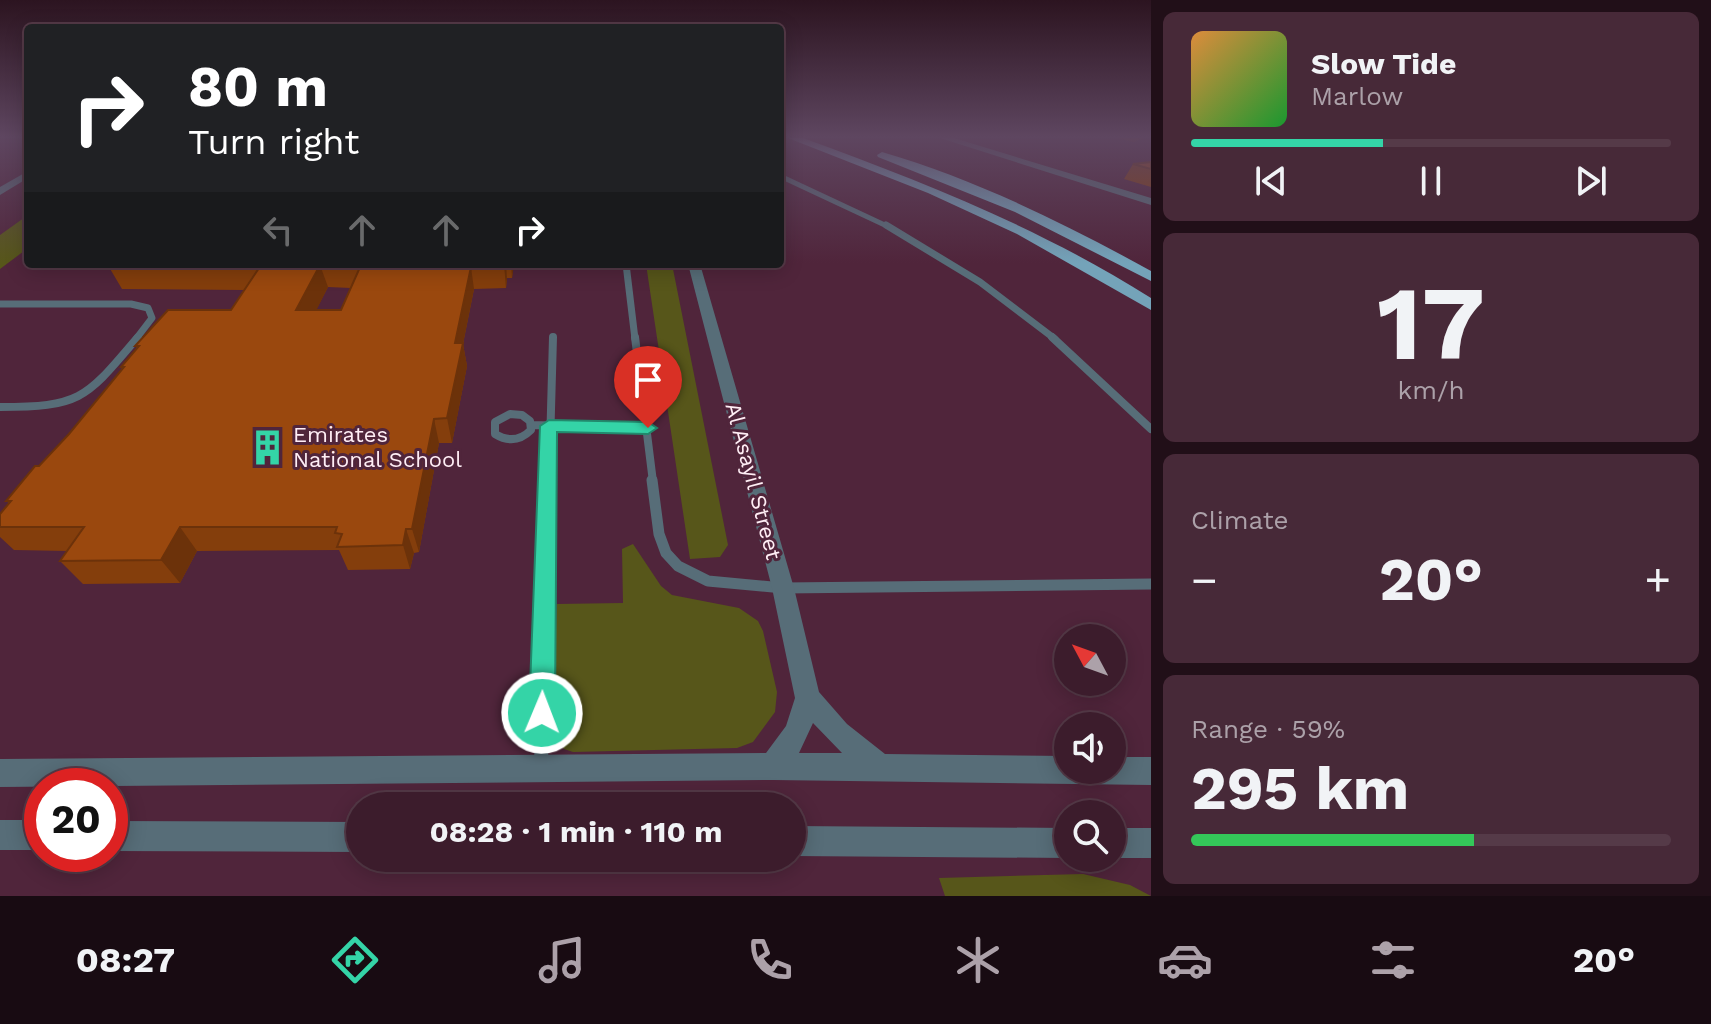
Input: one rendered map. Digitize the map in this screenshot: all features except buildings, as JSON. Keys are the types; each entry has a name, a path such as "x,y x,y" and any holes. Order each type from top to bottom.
{"main road":[{"path":"909,180 994,216 1078,260 1151,305"},
{"path":"946,180 993,197 1151,277"}],"street":[{"path":"0,192 19,180"},
{"path":"1080,180 1151,202"},
{"name":"Al Asayil Street","path":"695,268 783,588 808,698 838,733 881,767"},
{"path":"773,766 797,733 808,698"},
{"path":"0,773 773,766 1151,771"},
{"path":"0,835 24,835"},
{"path":"128,836 346,837"},
{"path":"806,841 1054,843"},
{"path":"1126,843 1150,844"}],"lane":[{"path":"789,180 882,221 974,275 1059,340 1151,429"},
{"path":"627,268 659,534 663,550 673,564 704,582 783,588 1151,584"},
{"path":"0,304 131,304 148,308 152,318 99,383 79,398 51,407 0,407"},
{"path":"541,768 553,336"},
{"path":"532,425 648,428"}],"shaded area":[{"path":"24,218 24,251 0,269 0,235"},
{"path":"647,268 673,268 728,545 720,557 690,559"},
{"path":"633,544 661,586 672,595 739,608 758,621 777,692 775,712 753,742 737,748 573,752 564,749 552,731 557,604 623,603 622,549"},
{"path":"1083,874 1130,885 1151,896 945,896 939,878"}],"place":[{"name":"Emirates National School","path":"267,447"}],"route":[{"path":"542,713 549,426 648,428"}]}
